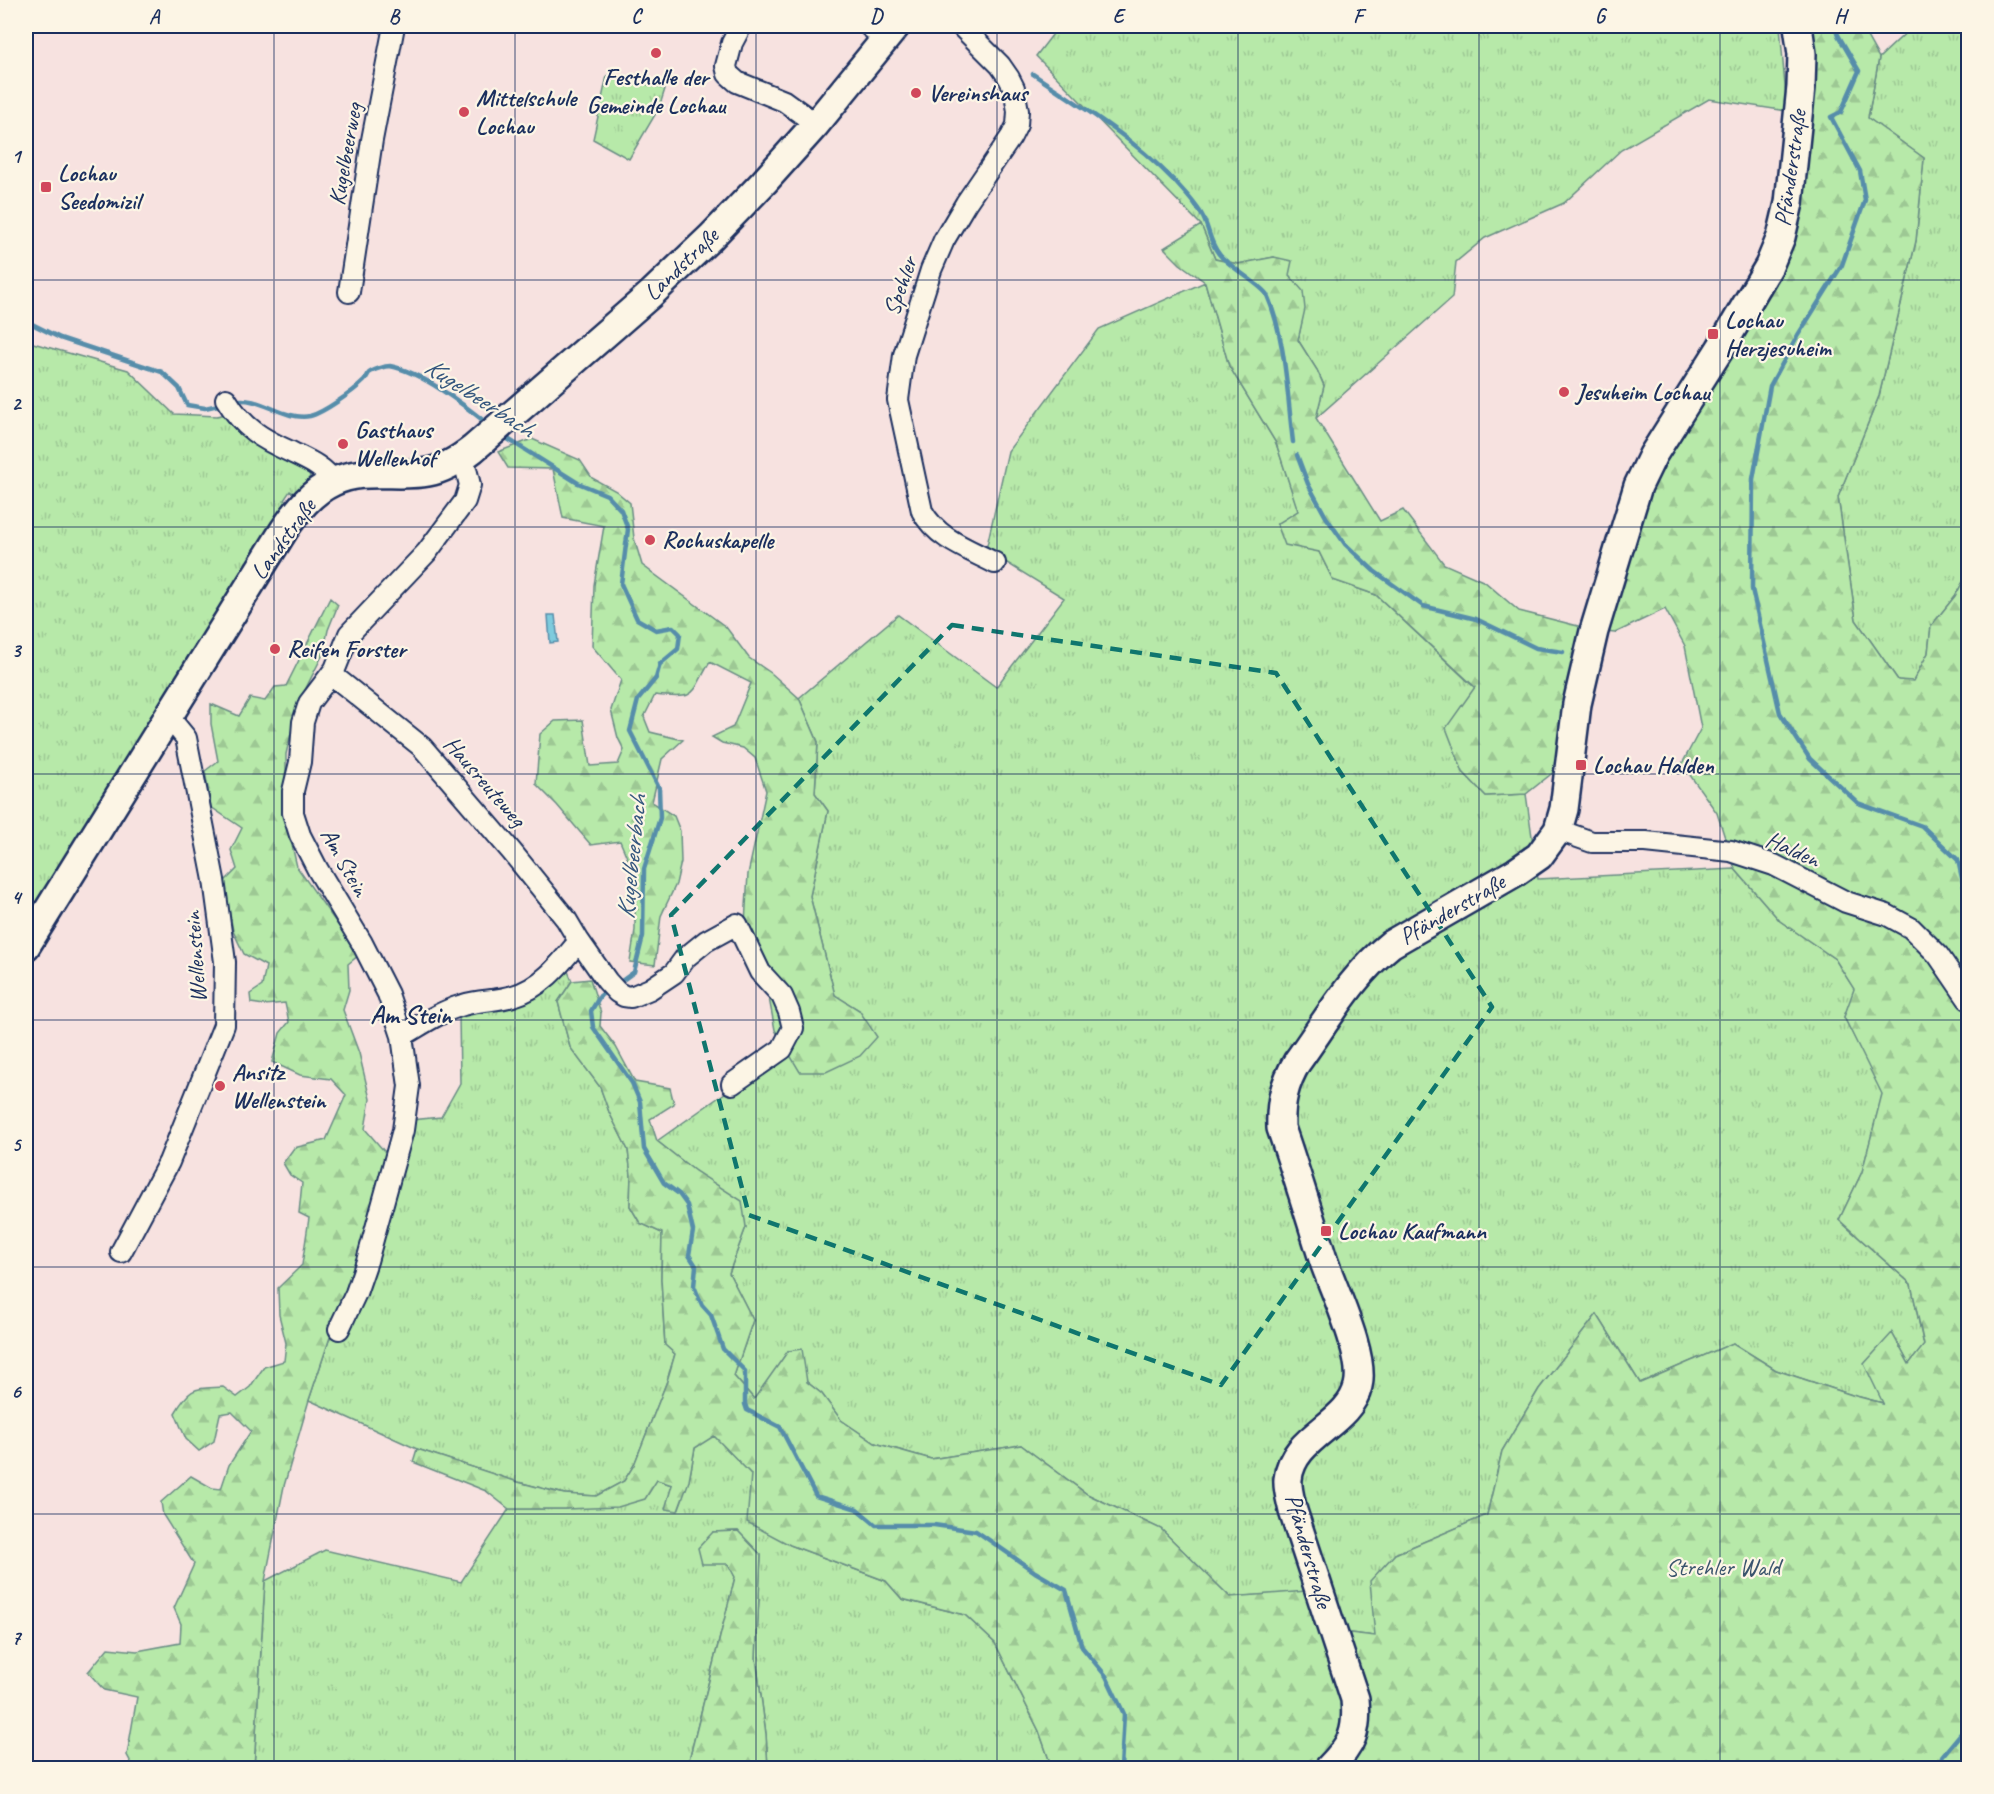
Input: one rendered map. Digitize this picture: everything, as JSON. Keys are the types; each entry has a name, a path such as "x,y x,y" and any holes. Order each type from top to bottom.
{"street":[{"name":"Kugelbeerweg","path":"349,292 370,151 394,26"},
{"path":"741,26 732,43 726,66 728,74 737,82 784,101 816,124"},
{"name":"Spehler","path":"961,26 1000,65 1009,78 1017,102 1017,125 1003,150 955,221 931,270 904,355 898,400 922,510 927,520 945,537 995,563"},
{"name":"Pfänderstraße","path":"1329,1768 1349,1745 1354,1733 1357,1718 1355,1699 1293,1511 1288,1479 1294,1462 1303,1448 1351,1402 1360,1375 1356,1354 1322,1258 1281,1128 1280,1109 1283,1094 1288,1077 1297,1062 1358,976 1374,958 1391,944 1516,872 1539,856 1558,830 1564,810 1577,704 1594,631 1638,486 1657,447 1720,349 1769,266 1781,237 1789,203 1801,87 1802,54 1798,26"},
{"name":"Landstraße","path":"26,946 294,515 313,495 333,481 358,474 428,472 446,466 463,456 495,431 651,294 764,182 816,124 884,30"},
{"path":"230,407 253,432 323,469 333,481"},
{"name":"Am Stein","path":"339,1329 368,1261 403,1130 409,1086 402,1036 388,994 378,972 300,835 293,813 293,791 300,762 305,710 331,674 349,634 427,552 465,501 470,485 463,456"},
{"name":"Hausreuteweg","path":"331,674 422,747 512,852 566,919 612,986 624,996 630,997 650,989 674,973 685,958 706,941 737,924 760,972 782,996 793,1028 782,1048 732,1084"},
{"name":"Wellenstein","path":"120,1252 169,1162 224,1025 225,962 214,880 186,738 168,716"},
{"name":"Halden","path":"1558,830 1592,842 1646,842 1731,851 1774,865 1846,902 1887,915 1911,928 1938,955 1968,999"},
{"path":"402,1036 460,1005 513,996 534,988 558,967 579,941"}],"highlighted area":[{"path":"952,625 1276,673 1492,1007 1221,1385 749,1215 671,915"}],"green space":[{"path":"1059,26 1780,26 1787,111 1709,99 1621,150 1564,203 1485,238 1456,262 1452,298 1316,418 1324,385 1298,340 1303,302 1298,287 1274,257 1238,264 1215,259 1201,225 1036,56"},
{"name":"Strehler Wald","path":"1798,26 1861,26 1879,58 1868,118 1924,158 1916,241 1879,396 1838,497 1856,620 1898,680 1913,681 1928,653 1931,626 1955,596 1968,573 1968,1768 1052,1768 1039,1731 995,1643 965,1615 902,1599 886,1581 790,1545 747,1522 751,1474 714,1436 695,1448 689,1481 678,1511 665,1509 672,1485 657,1480 645,1499 618,1507 509,1509 486,1491 413,1462 417,1449 518,1482 564,1494 596,1496 624,1481 634,1465 667,1381 675,1354 665,1345 661,1279 662,1233 640,1223 630,1206 631,1175 628,1150 609,1112 600,1087 570,1047 558,1002 572,981 590,979 601,1013 600,1026 616,1047 635,1082 670,1088 674,1104 650,1119 657,1141 695,1171 742,1201 746,1227 729,1273 753,1320 734,1376 754,1399 788,1351 802,1349 807,1382 822,1394 841,1420 875,1443 931,1459 1021,1445 1087,1494 1161,1529 1230,1597 1319,1590 1333,1631 1375,1636 1370,1581 1395,1554 1487,1515 1502,1451 1539,1389 1597,1314 1640,1383 1733,1343 1776,1370 1883,1403 1864,1364 1892,1333 1909,1364 1924,1345 1911,1284 1839,1220 1862,1172 1882,1094 1844,1017 1854,989 1835,959 1780,921 1735,869 1717,813 1682,764 1701,728 1685,646 1665,609 1615,633 1594,631 1570,759 1526,794 1486,796 1463,772 1446,728 1475,687 1376,595 1333,580 1319,552 1285,545 1277,524 1298,511 1276,443 1229,366 1205,282 1180,264 1164,248 1201,225 1215,259 1238,264 1274,257 1292,261 1289,275 1303,291 1305,309 1298,340 1324,386 1316,418 1380,521 1403,510 1444,564 1485,582 1519,611 1594,630 1638,486 1769,266"},
{"path":"1913,26 1968,26 1968,573 1955,596 1931,626 1928,653 1913,682 1898,680 1856,620 1838,497 1879,396 1916,241 1924,158 1868,118 1879,58"},
{"path":"607,76 665,89 659,108 629,159 593,139"},
{"path":"1205,282 1229,366 1276,443 1299,512 1277,524 1319,552 1333,580 1376,595 1475,688 1447,728 1463,772 1486,796 1526,794 1538,879 1735,869 1780,921 1835,959 1855,990 1844,1017 1883,1093 1862,1172 1839,1220 1911,1284 1924,1346 1909,1364 1892,1333 1883,1403 1776,1370 1733,1343 1640,1383 1597,1314 1539,1389 1502,1451 1487,1515 1395,1554 1375,1636 1333,1631 1319,1591 1230,1597 1161,1529 1087,1494 1021,1445 931,1459 875,1443 841,1420 822,1394 807,1382 788,1351 755,1400 734,1376 753,1320 729,1273 746,1227 695,1171 657,1141 787,1049 859,1010 835,996 810,896 828,811 815,793 818,742 799,698 898,615 996,687 1064,598 986,550 1008,451 1099,329"},
{"path":"26,341 128,370 174,414 217,416 226,414 308,469 310,477 295,494 290,491 284,500 291,505 26,931"},
{"path":"532,439 580,460 592,478 616,491 630,503 634,538 642,565 726,627 749,658 771,673 799,698 818,742 815,793 828,811 810,896 835,995 859,1010 877,1037 860,1056 826,1072 800,1072 775,1030 769,998 745,923 748,874 766,791 755,758 743,748 722,743 712,737 733,727 751,683 710,662 691,693 679,697 655,695 644,717 650,732 683,740 662,759 652,802 674,816 680,831 681,862 676,884 661,916 655,965 630,962 638,883 620,841 591,845 536,784 540,734 555,721 583,720 590,766 618,764 624,750 618,738 611,710 621,680 592,646 594,585 604,526 563,518 553,469 508,468 498,452"},
{"path":"330,598 338,605 328,630 323,654 298,704 286,754 286,819 297,867 359,955 348,964 349,990 343,1010 359,1053 370,1099 365,1129 384,1151 391,1155 309,1400 284,1486 265,1581 254,1768 134,1768 127,1755 137,1697 104,1690 88,1672 108,1648 137,1651 180,1643 181,1624 174,1608 194,1564 163,1515 161,1502 191,1476 212,1488 221,1489 229,1465 251,1431 232,1412 220,1414 214,1441 199,1451 186,1439 175,1413 190,1393 199,1389 223,1387 237,1397 250,1387 264,1367 284,1361 286,1343 279,1315 278,1288 302,1265 309,1218 299,1213 302,1183 290,1175 283,1163 294,1148 326,1140 346,1095 331,1079 300,1075 272,1062 280,1033 289,1022 285,1003 264,1005 251,1003 250,994 262,986 266,966 244,954 233,931 224,882 237,869 231,850 242,828 211,807 205,771 218,761 211,724 211,704 239,716 250,698 265,701 275,687 286,686"},
{"path":"565,964 572,981 558,1002 570,1047 600,1087 609,1112 628,1150 631,1175 630,1206 640,1223 662,1233 661,1279 665,1345 675,1354 667,1381 634,1465 624,1481 596,1496 565,1494 518,1482 417,1449 309,1400 391,1155 411,1120 441,1117 460,1083 459,1013"},
{"path":"714,1435 751,1474 790,1545 886,1581 902,1599 965,1615 995,1643 1039,1731 1052,1768 768,1768 756,1658 761,1555 738,1531 713,1532 735,1577 687,1768 254,1768 265,1581 325,1550 461,1582 509,1509 566,1509 657,1480 672,1485 689,1481 695,1448"},
{"path":"738,1531 761,1555 756,1658 768,1768 687,1768 735,1577 728,1564 702,1564 698,1548 713,1532"}],"water":[{"path":"548,615 555,615 558,642 550,643"}],"waterway":[{"path":"1835,26 1859,71 1841,112 1831,117 1860,171 1865,200 1842,265 1798,335 1770,386 1753,479 1752,589 1780,713 1810,759 1858,803 1922,826 1958,860 1968,905"},
{"path":"1033,74 1114,129 1153,160 1197,208 1219,254 1267,295 1282,348 1293,442"},
{"name":"Kugelbeerbach","path":"26,321 60,338 162,372 179,388 187,405 205,408 223,404"},
{"name":"Kugelbeerbach","path":"234,401 244,400 290,415 310,416 323,411 346,396 364,381 369,373 390,366 429,382 489,425"},
{"name":"Kugelbeerbach","path":"503,436 578,483 607,495 621,510 628,529 621,584 637,619 656,630 673,627 680,634 678,649 660,664 656,678 638,700 630,731 659,788 660,818 644,869 643,936 634,972 616,985"},
{"path":"1297,455 1308,484 1326,517 1345,544 1374,571 1423,606 1476,619 1536,648 1563,652"},
{"name":"Kugelbeerbach","path":"609,989 600,996 591,1011 593,1027 632,1083 640,1102 644,1149 664,1183 679,1194 687,1205 693,1231 689,1255 696,1266 694,1286 702,1305 711,1315 723,1349 745,1371 747,1410 780,1427 816,1496 857,1509 876,1525 934,1525 976,1531 1035,1572 1066,1590 1082,1647 1106,1676 1124,1714 1121,1768"},
{"path":"1938,1768 1943,1755 1968,1725"}],"place":[{"name":"Festhalle der Gemeinde Lochau","path":"656,53"},
{"name":"Vereinshaus","path":"916,93"},
{"name":"Mittelschule Lochau","path":"464,112"},
{"name":"Lochau Seedomizil","path":"46,187"},
{"name":"Lochau Herzjesuheim","path":"1713,334"},
{"name":"Jesuheim Lochau","path":"1564,392"},
{"name":"Gasthaus Wellenhof","path":"343,444"},
{"name":"Rochuskapelle","path":"650,540"},
{"name":"Reifen Forster","path":"275,649"},
{"name":"Lochau Halden","path":"1581,765"},
{"name":"Ansitz Wellenstein","path":"220,1086"},
{"name":"Lochau Kaufmann","path":"1326,1231"}],"district":[{"name":"Am Stein","path":"411,1014"}]}
